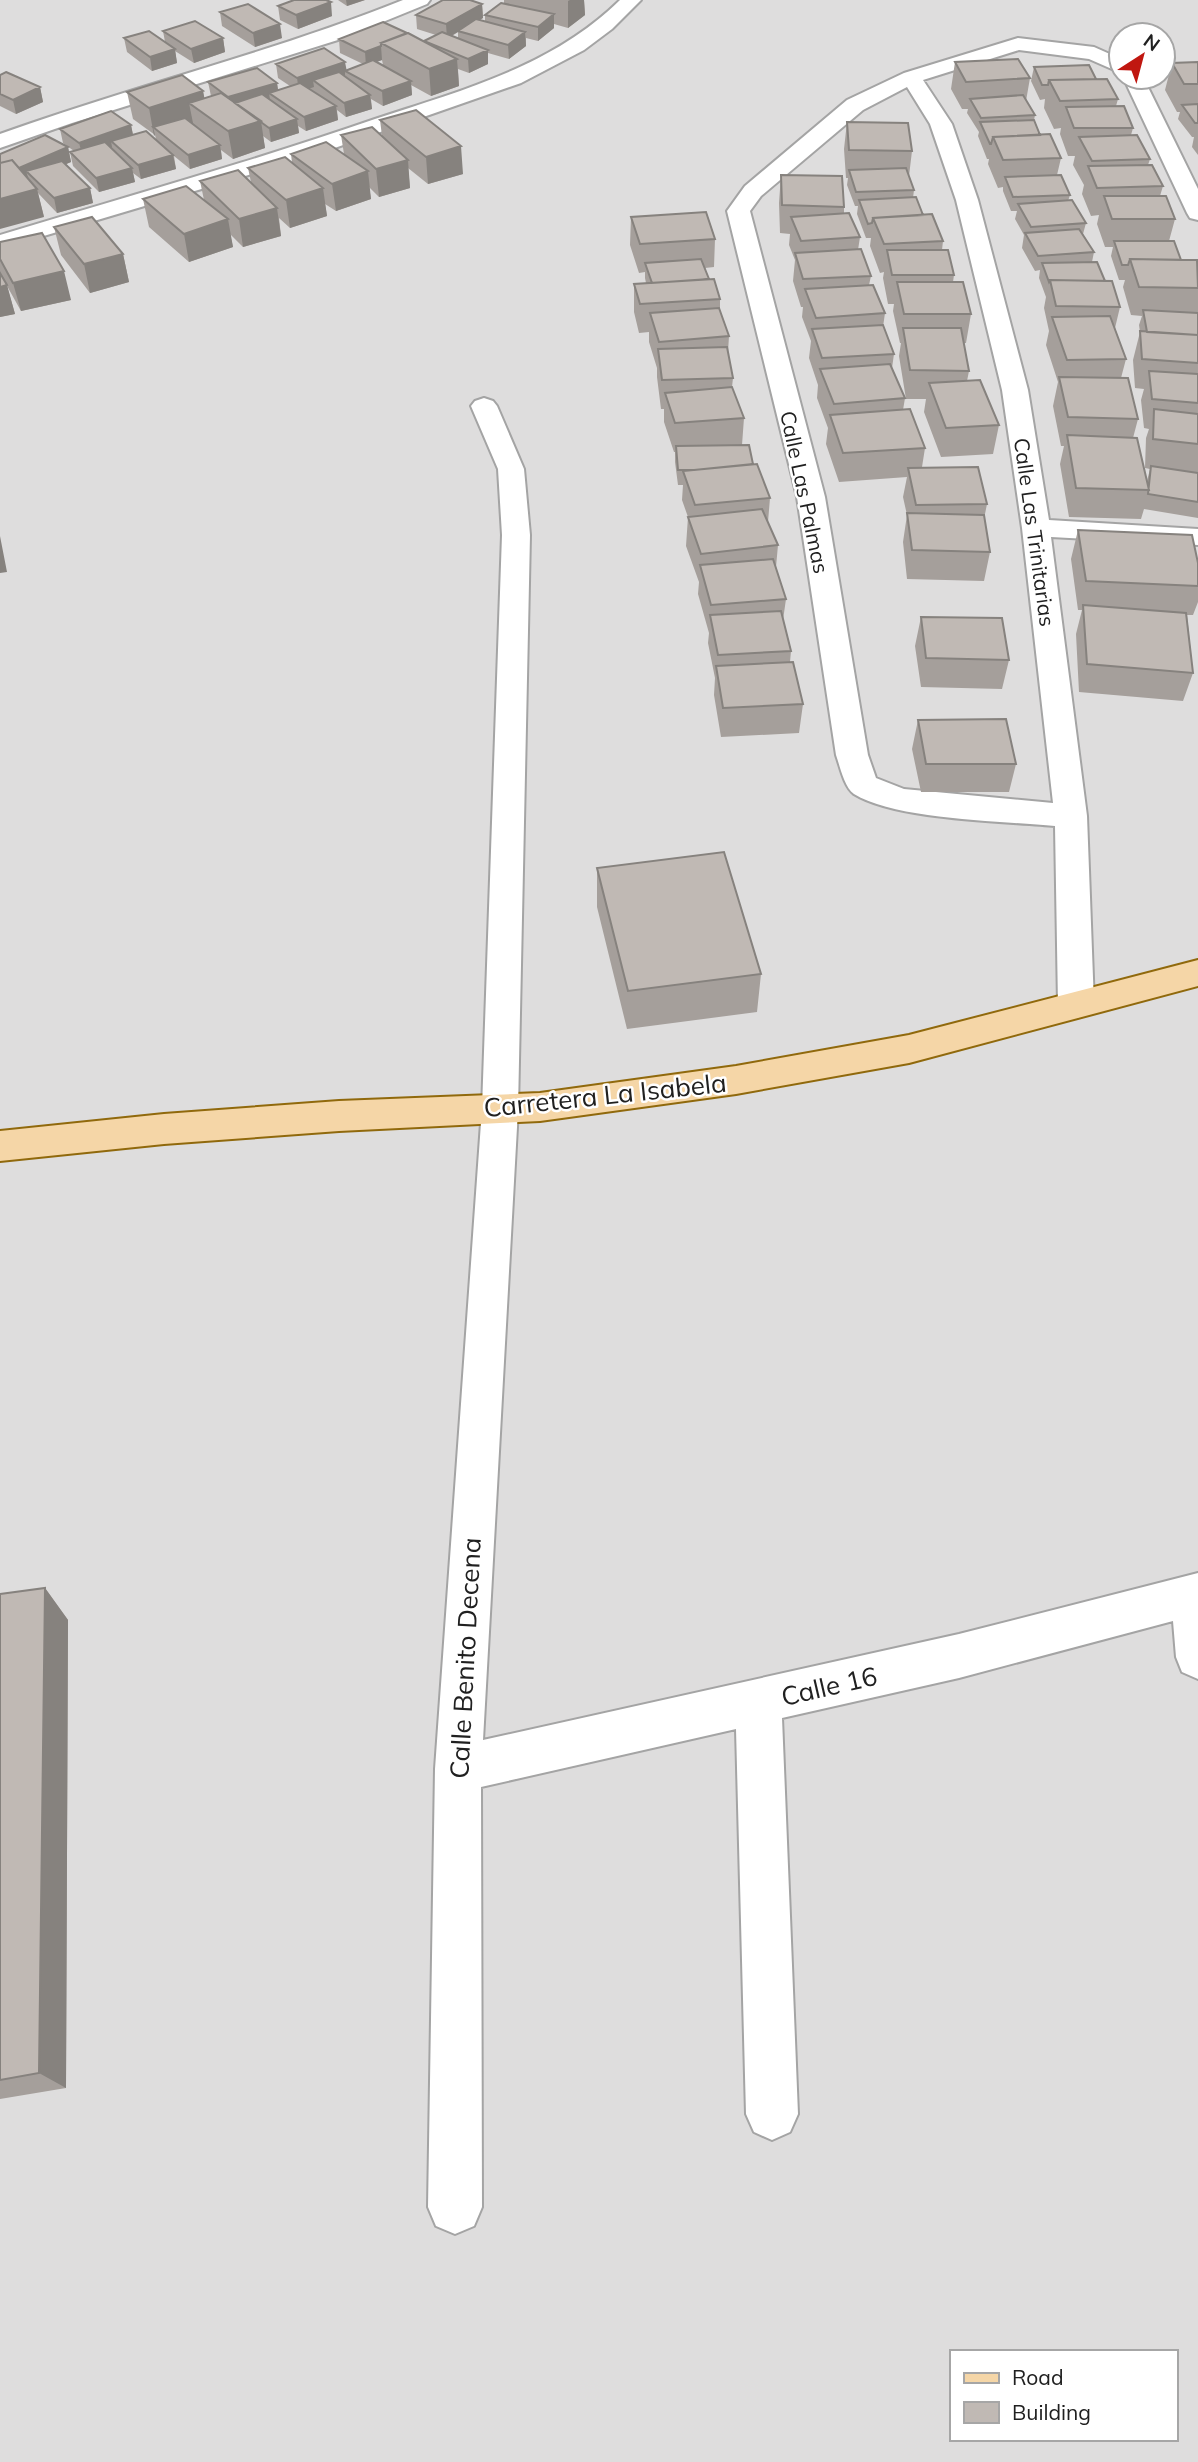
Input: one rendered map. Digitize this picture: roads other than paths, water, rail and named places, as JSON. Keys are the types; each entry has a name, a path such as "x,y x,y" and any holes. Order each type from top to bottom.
{"main road":[{"name":"Carretera La Isabela","path":"0,1146 218,1125 540,1107 736,1080 909,1049 1198,973"}],"street":[{"path":"0,141 64,118 334,35 420,0"},
{"path":"0,242 298,153 514,79 549,65 610,23 631,0"},
{"path":"911,77 1018,44 1094,53 1107,60"},
{"name":"Calle Las Trinitarias","path":"911,77 941,124 967,200 1015,390 1036,528 1071,816 1076,1005"},
{"name":"Calle Las Palmas","path":"911,77 855,105 753,191 738,211 811,497 852,755 863,785 901,800 1071,816"},
{"path":"1140,91 1198,213"},
{"name":"Calle Benito Decena","path":"455,2207 458,1769 500,1109 516,535 511,469 484,406"},
{"path":"1036,528 1198,537"},
{"path":"1195,1595 1198,1657"},
{"name":"Calle 16","path":"458,1769 959,1656 1195,1595"},
{"path":"758,1702 772,2114"}]}
